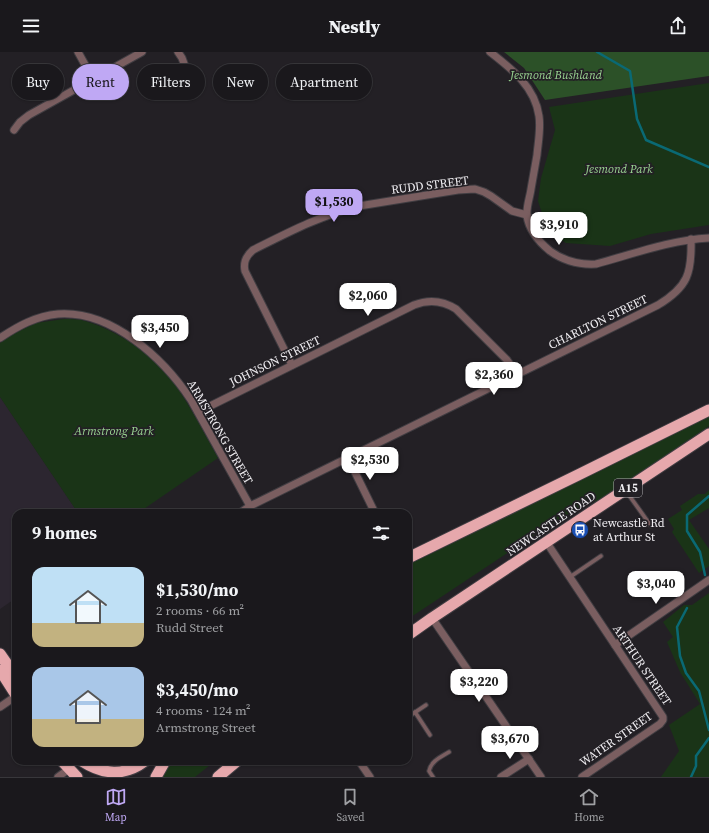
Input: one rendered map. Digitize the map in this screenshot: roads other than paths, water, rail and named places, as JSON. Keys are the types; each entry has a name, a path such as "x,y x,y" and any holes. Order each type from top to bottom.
{"highway":[{"name":"NEWCASTLE ROAD","path":"412,556 709,410"},
{"name":"NEWCASTLE ROAD","path":"412,632 709,434"},
{"path":"0,654 12,671"},
{"path":"0,670 12,689"},
{"path":"85,765 98,777"},
{"path":"89,765 100,770 118,774 133,770 140,765"},
{"path":"156,777 163,765"},
{"path":"218,777 233,765"}],"street":[{"path":"78,52 85,64"},
{"path":"120,64 142,52"},
{"path":"178,52 184,64"},
{"path":"490,52 522,80 531,92 536,104 539,116 539,141 527,215 533,232 547,248 563,259 580,264 596,264 677,242 691,239 709,238"},
{"path":"14,130 20,122 29,115 72,91"},
{"name":"RUDD STREET","path":"292,365 245,270 245,259 253,250 309,222 343,210 458,190 475,189 484,192 512,211 527,215"},
{"name":"CHARLTON STREET","path":"246,509 658,305 674,295 686,280 692,255 691,239"},
{"name":"JOHNSON STREET","path":"198,412 414,305 432,301 445,303 456,309 507,360 517,374"},
{"name":"ARMSTRONG STREET","path":"0,338 23,324 48,316 60,314 85,317 95,320 126,335 155,356 178,382 198,412 250,506"},
{"path":"348,458 373,509"},
{"name":"ARTHUR STREET","path":"547,543 662,714 663,720"},
{"path":"615,645 709,580"},
{"path":"432,618 541,777"},
{"path":"0,707 12,698"},
{"name":"WATER STREET","path":"582,777 660,724 663,720"},
{"path":"501,777 529,759"},
{"path":"362,765 370,777"},
{"path":"58,777 69,769"}],"lane":[{"path":"626,490 650,526"},
{"path":"570,577 601,556"},
{"path":"412,714 426,705"},
{"path":"415,712 430,735"},
{"path":"433,777 429,771 430,767 434,762 449,752"}],"waterway":[{"path":"597,52 630,71 637,119 646,140 709,167"},
{"path":"705,575 700,552 687,531 687,515 709,496"},
{"path":"687,608 677,627 680,656 686,673 699,691 709,730"},
{"path":"691,777 696,766 696,756 709,738"}],"place":[{"name":"Newcastle Rd at Arthur St","path":"580,530"}],"park label":[{"name":"Jesmond Bushland","path":"556,75"},
{"name":"Jesmond Park","path":"619,169"},
{"name":"Armstrong Park","path":"114,431"}]}
